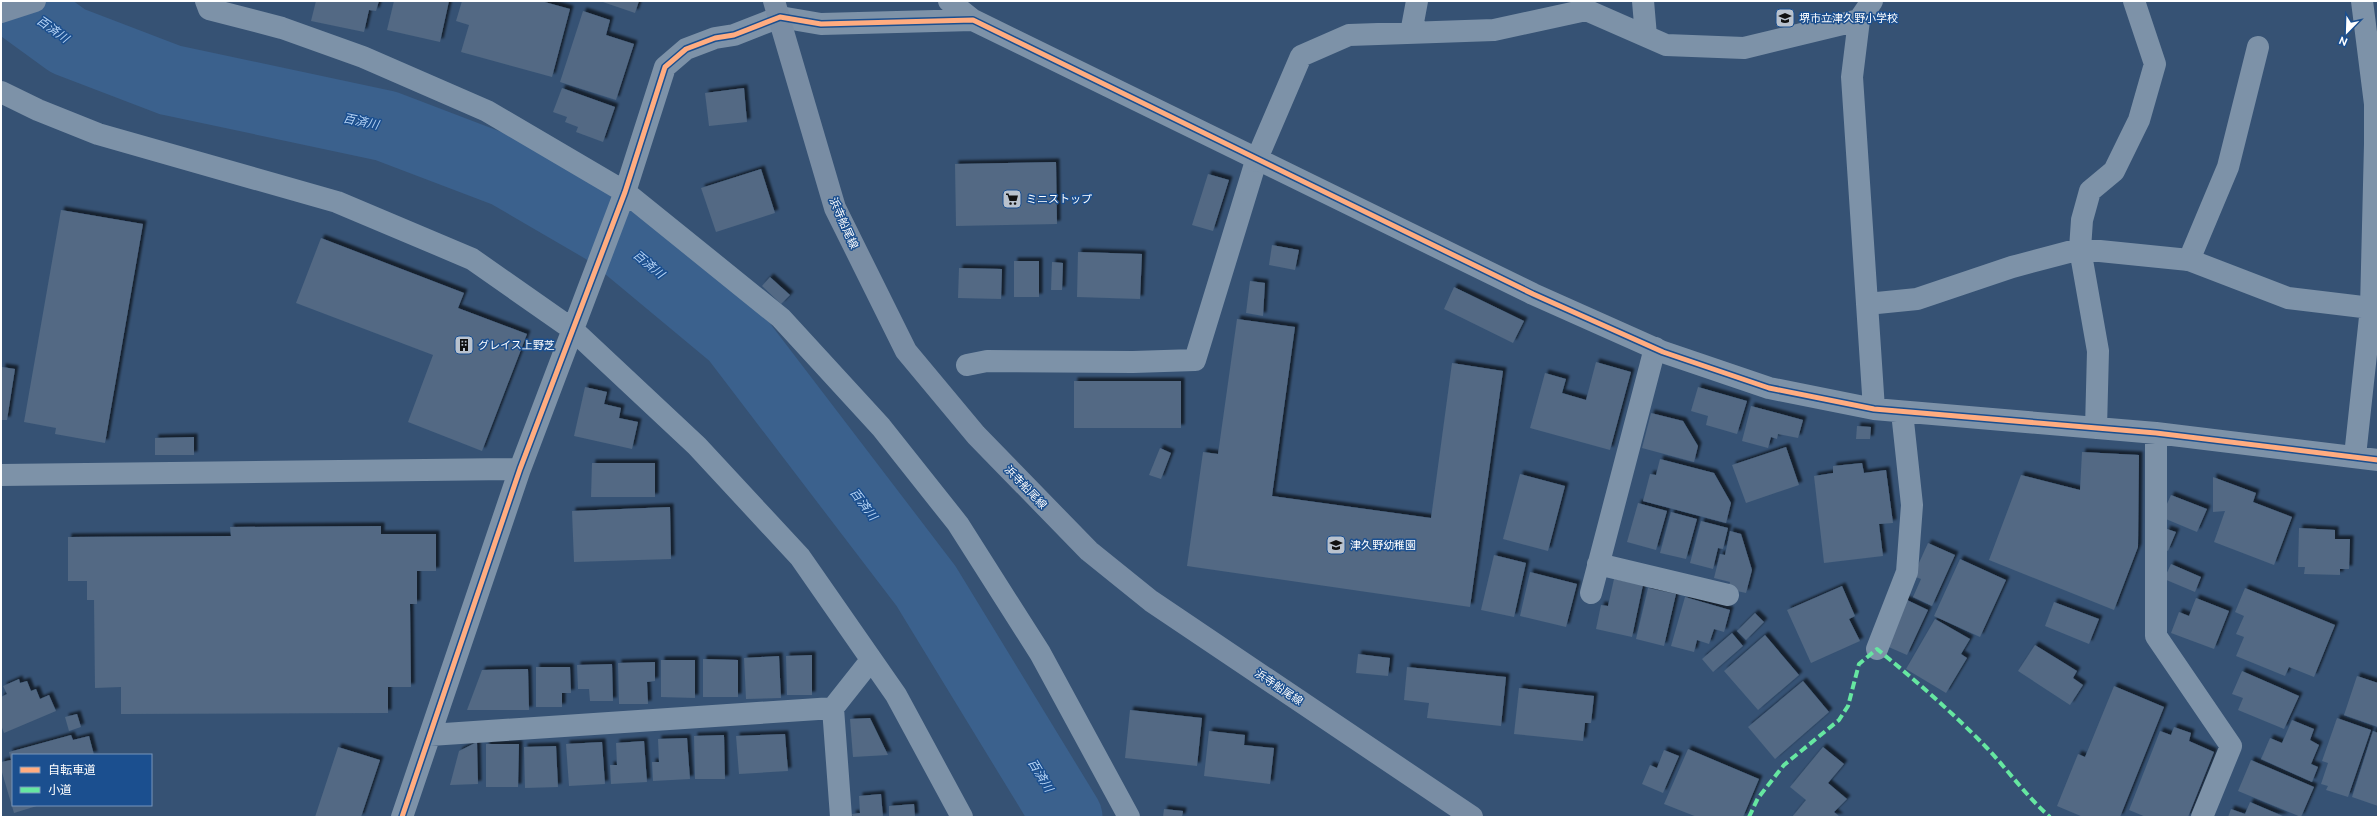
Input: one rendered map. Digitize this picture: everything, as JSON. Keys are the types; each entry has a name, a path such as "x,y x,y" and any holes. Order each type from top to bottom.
{"street":[{"path":"1,12 35,1"},
{"path":"206,1 209,9 282,28 363,57 487,111 622,200 781,318 881,427 958,524 1040,653 1129,817"},
{"path":"949,1 973,20 1053,58 1256,161 1532,294 1654,348 1769,388 1874,409 2156,433 2378,460"},
{"path":"1411,33 1417,1"},
{"path":"1643,1 1646,36"},
{"path":"1872,1 1859,20 1852,78 1874,409"},
{"path":"2096,428 2098,352 2080,249 2082,220 2090,191 2114,171 2139,120 2155,64 2134,1"},
{"path":"2355,456 2371,308 2376,144 2376,104 2362,1"},
{"path":"402,817 520,470 622,200 665,67 686,49 715,38 734,35 777,9 821,24 973,20"},
{"name":"浜寺船尾線","path":"777,9 835,208 906,351 976,435 1089,551 1151,601 1472,817"},
{"path":"967,365 987,361 1133,362 1195,360 1256,161 1302,56 1349,35 1494,30 1586,10 1666,45 1744,48 1859,20"},
{"path":"2189,260 2228,168 2258,47"},
{"path":"1,92 38,110 98,134 337,202 472,259 574,324 697,446 800,557 896,695 962,817"},
{"path":"1867,304 1917,299 2012,267 2080,249 2189,260 2288,298 2371,308"},
{"path":"1591,593 1654,348"},
{"path":"1878,648 1907,572 1912,505 1902,412"},
{"path":"2156,433 2156,636 2230,746 2202,817"},
{"path":"1,475 520,470"},
{"path":"1598,564 1728,595"},
{"path":"841,817 833,708 871,660"},
{"path":"430,735 833,708"}],"building":[{"path":"316,1 379,1 376,11 369,10 364,32 311,21"},
{"path":"394,1 449,1 440,42 387,30"},
{"path":"462,1 541,1 570,9 552,77 461,52 469,25 456,21"},
{"path":"600,1 639,1 635,13"},
{"path":"583,11 610,20 606,35 634,44 616,100 560,82"},
{"path":"562,88 615,107 603,142 576,132 578,127 565,122 567,117 553,112"},
{"path":"744,88 747,122 709,126 705,93"},
{"path":"1056,162 1057,224 956,226 955,164"},
{"path":"761,169 775,213 716,232 701,188"},
{"path":"1208,174 1229,180 1213,231 1192,225"},
{"path":"61,210 143,224 105,443 55,434 56,428 24,422"},
{"name":"グレイス上野芝","path":"321,238 464,293 458,308 527,334 482,451 408,422 433,355 296,303"},
{"path":"1272,245 1299,250 1295,270 1269,265"},
{"path":"1078,252 1142,254 1140,299 1077,297"},
{"path":"1014,261 1039,261 1039,297 1014,297"},
{"path":"1052,262 1063,263 1062,290 1051,290"},
{"path":"959,268 1002,269 1001,299 958,298"},
{"path":"770,277 790,295 781,304 762,286"},
{"path":"1250,281 1265,283 1263,316 1246,313"},
{"path":"1454,287 1524,321 1513,343 1444,309"},
{"path":"1237,319 1295,327 1272,496 1431,518 1452,363 1503,371 1470,607 1187,566 1203,452 1218,454"},
{"path":"1596,362 1631,372 1610,450 1530,428 1545,373 1566,379 1562,393 1586,400"},
{"path":"2,367 15,369 7,420 1,420"},
{"path":"1074,381 1181,381 1181,428 1074,428"},
{"path":"585,387 607,392 604,404 621,408 619,418 638,422 632,449 574,436"},
{"path":"1698,387 1747,401 1737,434 1706,425 1708,416 1691,411"},
{"path":"1751,406 1803,420 1798,438 1778,434 1777,439 1771,437 1768,448 1742,441"},
{"path":"1651,413 1683,421 1698,446 1694,462 1642,448"},
{"path":"1857,426 1871,427 1870,439 1856,439"},
{"path":"194,437 194,455 155,455 155,438"},
{"path":"1786,447 1799,485 1746,503 1732,465"},
{"path":"1160,448 1171,453 1161,479 1149,475"},
{"path":"2082,452 2139,455 2138,547 2114,610 1989,560 2021,475 2080,490"},
{"path":"1660,459 1714,473 1731,503 1726,523 1643,501 1650,474 1656,475"},
{"path":"592,463 655,463 655,497 591,497"},
{"path":"1862,463 1864,473 1886,470 1893,523 1879,524 1883,556 1824,563 1814,476 1833,473 1833,466"},
{"path":"1520,474 1565,486 1548,551 1503,539"},
{"path":"2213,477 2256,493 2253,502 2292,517 2274,565 2214,542 2225,511 2213,512"},
{"path":"2171,495 2207,509 2197,532 2161,517"},
{"path":"1638,503 1667,511 1656,550 1627,542"},
{"path":"670,507 671,559 574,562 572,511"},
{"path":"1671,512 1697,519 1686,559 1660,553"},
{"path":"1701,521 1728,528 1723,549 1718,548 1713,569 1690,563"},
{"path":"381,526 381,534 436,534 436,571 417,571 417,604 410,604 411,687 388,687 388,713 121,714 121,687 95,688 94,600 87,600 87,581 68,581 68,537 231,536 230,527"},
{"path":"2299,528 2335,530 2335,539 2350,539 2349,569 2340,569 2340,575 2304,574 2305,567 2298,567"},
{"path":"2167,529 2176,532 2168,551 2160,548"},
{"path":"1730,531 1741,534 1752,570 1746,593 1728,589 1730,582 1714,578 1720,554 1725,555"},
{"path":"1928,543 1955,555 1932,606 1913,597 1921,579 1913,576"},
{"path":"1494,555 1526,563 1514,617 1481,610"},
{"path":"1960,559 2006,580 1980,637 1934,616"},
{"path":"2171,564 2201,577 2195,592 2164,579"},
{"path":"1530,572 1577,584 1566,627 1520,616"},
{"path":"1614,579 1643,585 1632,637 1596,629 1601,605 1608,606"},
{"path":"1842,586 1855,616 1849,619 1860,641 1811,663 1787,610"},
{"path":"1648,588 1676,594 1664,646 1636,639"},
{"path":"2245,588 2335,625 2314,677 2289,667 2285,676 2236,656 2244,637 2236,634 2244,616 2235,612"},
{"path":"1685,597 1730,610 1724,632 1714,629 1709,644 1697,640 1694,652 1671,646"},
{"path":"2196,598 2229,611 2214,649 2171,633 2179,612 2189,616"},
{"path":"1905,599 1928,610 1907,655 1884,645"},
{"path":"2054,602 2099,619 2089,644 2045,626"},
{"path":"1755,613 1764,622 1746,640 1737,631"},
{"path":"1935,619 1970,639 1961,654 1967,658 1946,693 1906,669"},
{"path":"1732,633 1743,646 1713,672 1702,659"},
{"path":"1765,635 1799,675 1758,710 1724,671"},
{"path":"2035,645 2077,671 2073,678 2083,685 2070,705 2018,671"},
{"path":"1358,654 1390,658 1388,676 1356,673"},
{"path":"812,655 812,695 787,695 786,656"},
{"path":"779,656 781,698 746,699 744,658"},
{"path":"703,659 738,660 738,697 703,697"},
{"path":"661,660 695,660 695,698 661,697"},
{"path":"655,662 655,681 647,682 648,704 619,704 618,663"},
{"path":"612,664 613,701 590,701 589,689 578,689 577,665"},
{"path":"536,667 570,667 571,693 562,693 562,707 536,707"},
{"path":"1407,667 1506,677 1501,726 1427,718 1429,703 1404,700"},
{"path":"528,669 529,710 467,710 482,670"},
{"path":"2242,671 2299,696 2284,729 2238,710 2243,698 2232,694"},
{"path":"2357,676 2378,683 2378,727 2344,715"},
{"path":"19,679 20,683 27,681 31,691 36,689 40,699 49,695 56,711 4,733 1,725 1,697 7,694 3,686"},
{"path":"1803,681 1829,712 1775,759 1748,727"},
{"path":"2114,686 2164,707 2120,817 2083,817 2057,806 2078,754 2085,757"},
{"path":"1519,688 1594,696 1591,723 1585,723 1583,741 1514,734"},
{"path":"1130,710 1202,718 1197,766 1125,758"},
{"path":"77,714 81,727 69,731 65,717"},
{"path":"870,718 888,755 853,757 850,719"},
{"path":"2337,718 2371,730 2348,797 2326,790 2328,786 2321,784 2328,763 2322,761"},
{"path":"2292,720 2314,729 2310,740 2319,745 2311,764 2318,767 2312,782 2261,759 2270,738 2282,743"},
{"path":"2174,727 2191,733 2189,741 2214,752 2188,817 2146,817 2129,810 2160,731 2171,735"},
{"path":"1209,731 1245,735 1244,745 1274,748 1270,784 1204,776"},
{"path":"2373,731 2378,733 2378,806 2352,797"},
{"path":"785,734 788,771 739,774 736,736"},
{"path":"71,735 73,740 89,736 94,754 12,754 12,806 37,806 14,813 1,769 1,762 11,760 9,752"},
{"path":"724,735 725,779 695,779 694,736"},
{"path":"687,738 690,779 653,781 652,762 659,762 658,739"},
{"path":"644,741 647,782 611,784 610,765 617,765 616,743"},
{"path":"477,742 478,784 450,785 459,751"},
{"path":"602,742 605,784 569,786 566,744"},
{"path":"486,744 519,744 518,787 486,787"},
{"path":"556,746 558,787 525,788 524,747"},
{"path":"338,747 380,760 361,817 315,817"},
{"path":"1823,747 1844,764 1828,783 1847,799 1834,812 1840,817 1792,817 1806,800 1790,787"},
{"path":"1688,749 1759,779 1743,817 1697,817 1664,804"},
{"path":"1664,750 1679,756 1663,793 1642,784 1650,765 1657,768"},
{"path":"2251,760 2314,787 2301,817 2238,791"},
{"path":"881,794 883,817 853,817 852,814 860,813 859,796"},
{"path":"2250,802 2285,817 2228,817 2231,809 2245,814"},
{"path":"914,804 915,817 889,817 889,806"},
{"path":"1164,809 1183,811 1182,817 1163,817"}],"waterway":[{"name":"百済川","path":"13,1 68,41 170,80 386,126 507,172 610,232 735,336 926,586 1067,817"}],"marked path":[{"path":"1749,817 1758,798 1784,765 1839,720 1848,706 1859,664 1877,649 1960,721 2050,817"}],"cycle path":[{"path":"402,817 520,469 625,192 665,67 686,49 715,38 734,35 780,17 821,24 973,20 1533,294 1663,352 1769,388 1874,409 2156,433 2378,460"}],"place":[{"name":"堺市立津久野小学校","path":"1785,18"},
{"name":"ミニストップ","path":"1012,199"},
{"name":"グレイス上野芝","path":"464,345"},
{"name":"津久野幼稚園","path":"1336,545"}]}
